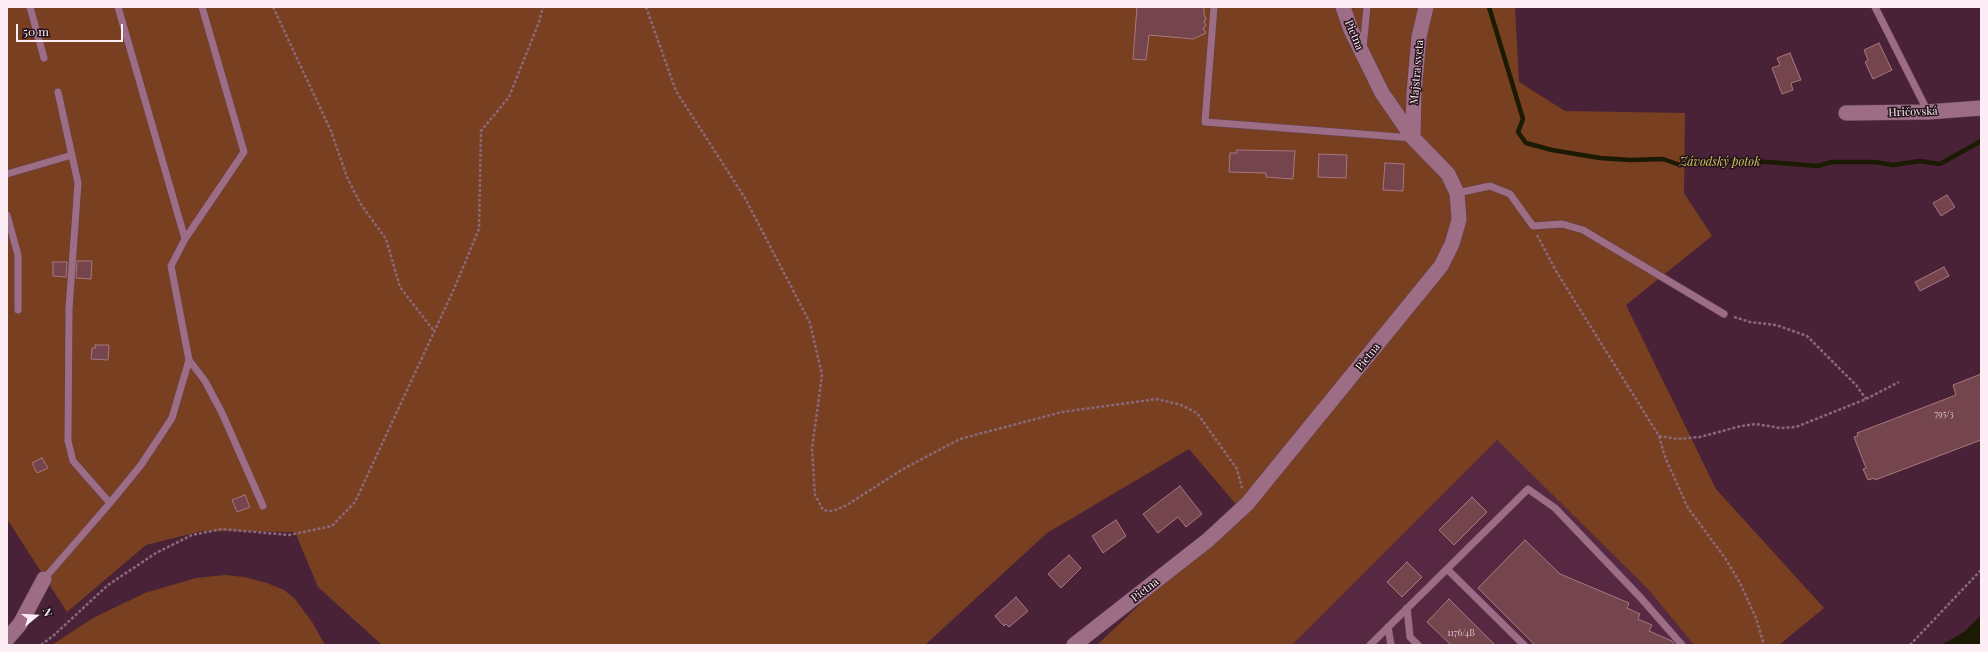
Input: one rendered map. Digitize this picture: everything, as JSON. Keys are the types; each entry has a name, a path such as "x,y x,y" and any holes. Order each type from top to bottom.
{"street":[{"name":"Pietna","path":"1074,645 1208,540 1247,504 1440,266 1456,232 1459,208 1457,193 1448,174 1412,138 1382,93 1351,30 1343,7"},
{"name":"Majstra sveta","path":"1412,138 1419,37 1426,7"},
{"name":"Hričovská","path":"1846,113 1928,112 1981,108"},
{"path":"7,639 20,624 44,579"}],"lane":[{"path":"30,7 44,58"},
{"path":"118,7 185,239"},
{"path":"202,7 244,152 185,239 171,266 189,360 205,381 222,413 263,506"},
{"path":"1214,7 1205,122 1412,138"},
{"path":"1362,54 1367,7"},
{"path":"1875,7 1928,112"},
{"path":"58,92 78,183 69,309 68,440 73,461 110,503"},
{"path":"7,174 72,156"},
{"path":"1457,193 1490,186 1510,194 1533,226 1562,224 1583,230 1724,314"},
{"path":"7,215 18,255 18,310"},
{"path":"44,579 141,465 172,418 189,360"},
{"path":"1370,645 1528,489 1555,508 1640,597 1682,645"},
{"path":"1447,569 1524,645"},
{"path":"1407,608 1410,637 1418,645"},
{"path":"1388,627 1391,645"}],"path":[{"path":"273,7 331,131 350,183 360,203 386,239 400,287 434,331"},
{"path":"41,645 53,636 108,585 156,553 192,535 222,529 288,535 332,526 355,502 434,331 479,229 481,131 509,97 540,22 543,7"},
{"path":"646,7 676,91 745,198 810,323 822,374 812,449 815,495 823,510 832,510 847,505 903,469 960,438 1062,412 1157,399 1181,405 1197,413 1237,469 1247,504"},
{"path":"1533,226 1556,271 1659,436 1665,457 1688,508 1725,558 1740,583 1756,618 1764,645"},
{"path":"1724,314 1750,322 1776,325 1807,336 1856,385 1866,399"},
{"path":"1659,436 1677,439 1700,437 1741,426 1756,424 1780,428 1796,427 1866,399 1899,382"},
{"path":"1910,645 1981,570"}],"shaded area":[{"path":"7,7 1515,7 1519,82 1565,111 1685,113 1684,193 1712,236 1626,305 1716,489 1824,608 1779,645 1694,645 1649,590 1497,440 1292,645 1097,645 1240,509 1189,449 1047,533 925,645 382,645 318,587 295,532 202,531 146,545 67,612 7,519"},
{"path":"1497,440 1649,590 1694,645 1292,645"},
{"path":"225,575 244,577 267,583 284,590 295,599 312,622 325,645 52,645 93,618 145,593 196,578"},
{"path":"1981,615 1981,645 1941,645 1964,632"}],"building":[{"path":"1137,7 1204,7 1206,20 1204,21 1206,26 1203,28 1206,33 1193,39 1149,35 1146,60 1133,59"},
{"path":"1879,43 1892,70 1873,79 1865,62 1868,60 1864,50"},
{"path":"1790,53 1801,80 1791,83 1793,90 1782,94 1772,68 1780,65 1777,58"},
{"path":"1237,150 1295,151 1293,179 1266,177 1266,173 1229,172 1230,153 1237,153"},
{"path":"1319,154 1347,155 1346,178 1318,177"},
{"path":"1385,163 1404,164 1403,191 1383,190"},
{"path":"1947,195 1955,207 1941,216 1933,203"},
{"path":"77,261 92,261 91,279 76,278"},
{"path":"53,262 67,262 66,277 53,276"},
{"path":"1944,267 1949,276 1920,291 1915,282"},
{"path":"95,345 109,345 108,360 91,359 92,348 96,348"},
{"path":"1981,374 1981,440 1875,480 1874,478 1868,480 1863,469 1866,468 1854,437 1858,436 1857,433 1956,395 1953,385"},
{"path":"42,458 48,468 37,473 32,463"},
{"path":"1180,486 1202,514 1186,527 1178,517 1158,533 1143,514"},
{"path":"245,495 250,507 237,512 232,500"},
{"path":"1472,497 1487,512 1454,545 1439,530"},
{"path":"1116,520 1126,536 1103,553 1092,536"},
{"path":"1525,540 1560,574 1629,603 1627,608 1640,614 1638,619 1652,625 1649,631 1672,641 1675,645 1535,645 1478,588"},
{"path":"1069,555 1081,568 1061,588 1048,574"},
{"path":"1407,562 1422,577 1402,597 1387,582"},
{"path":"1016,597 1028,611 1009,627 1006,624 1004,626 995,616"},
{"path":"1449,599 1495,645 1451,645 1427,622"}],"waterway":[{"name":"Závodský potok","path":"1489,7 1523,119 1518,132 1526,143 1552,150 1600,158 1630,160 1663,159 1680,165 1742,160 1818,166 1832,162 1875,162 1893,165 1920,161 1940,164 1981,141"}]}
